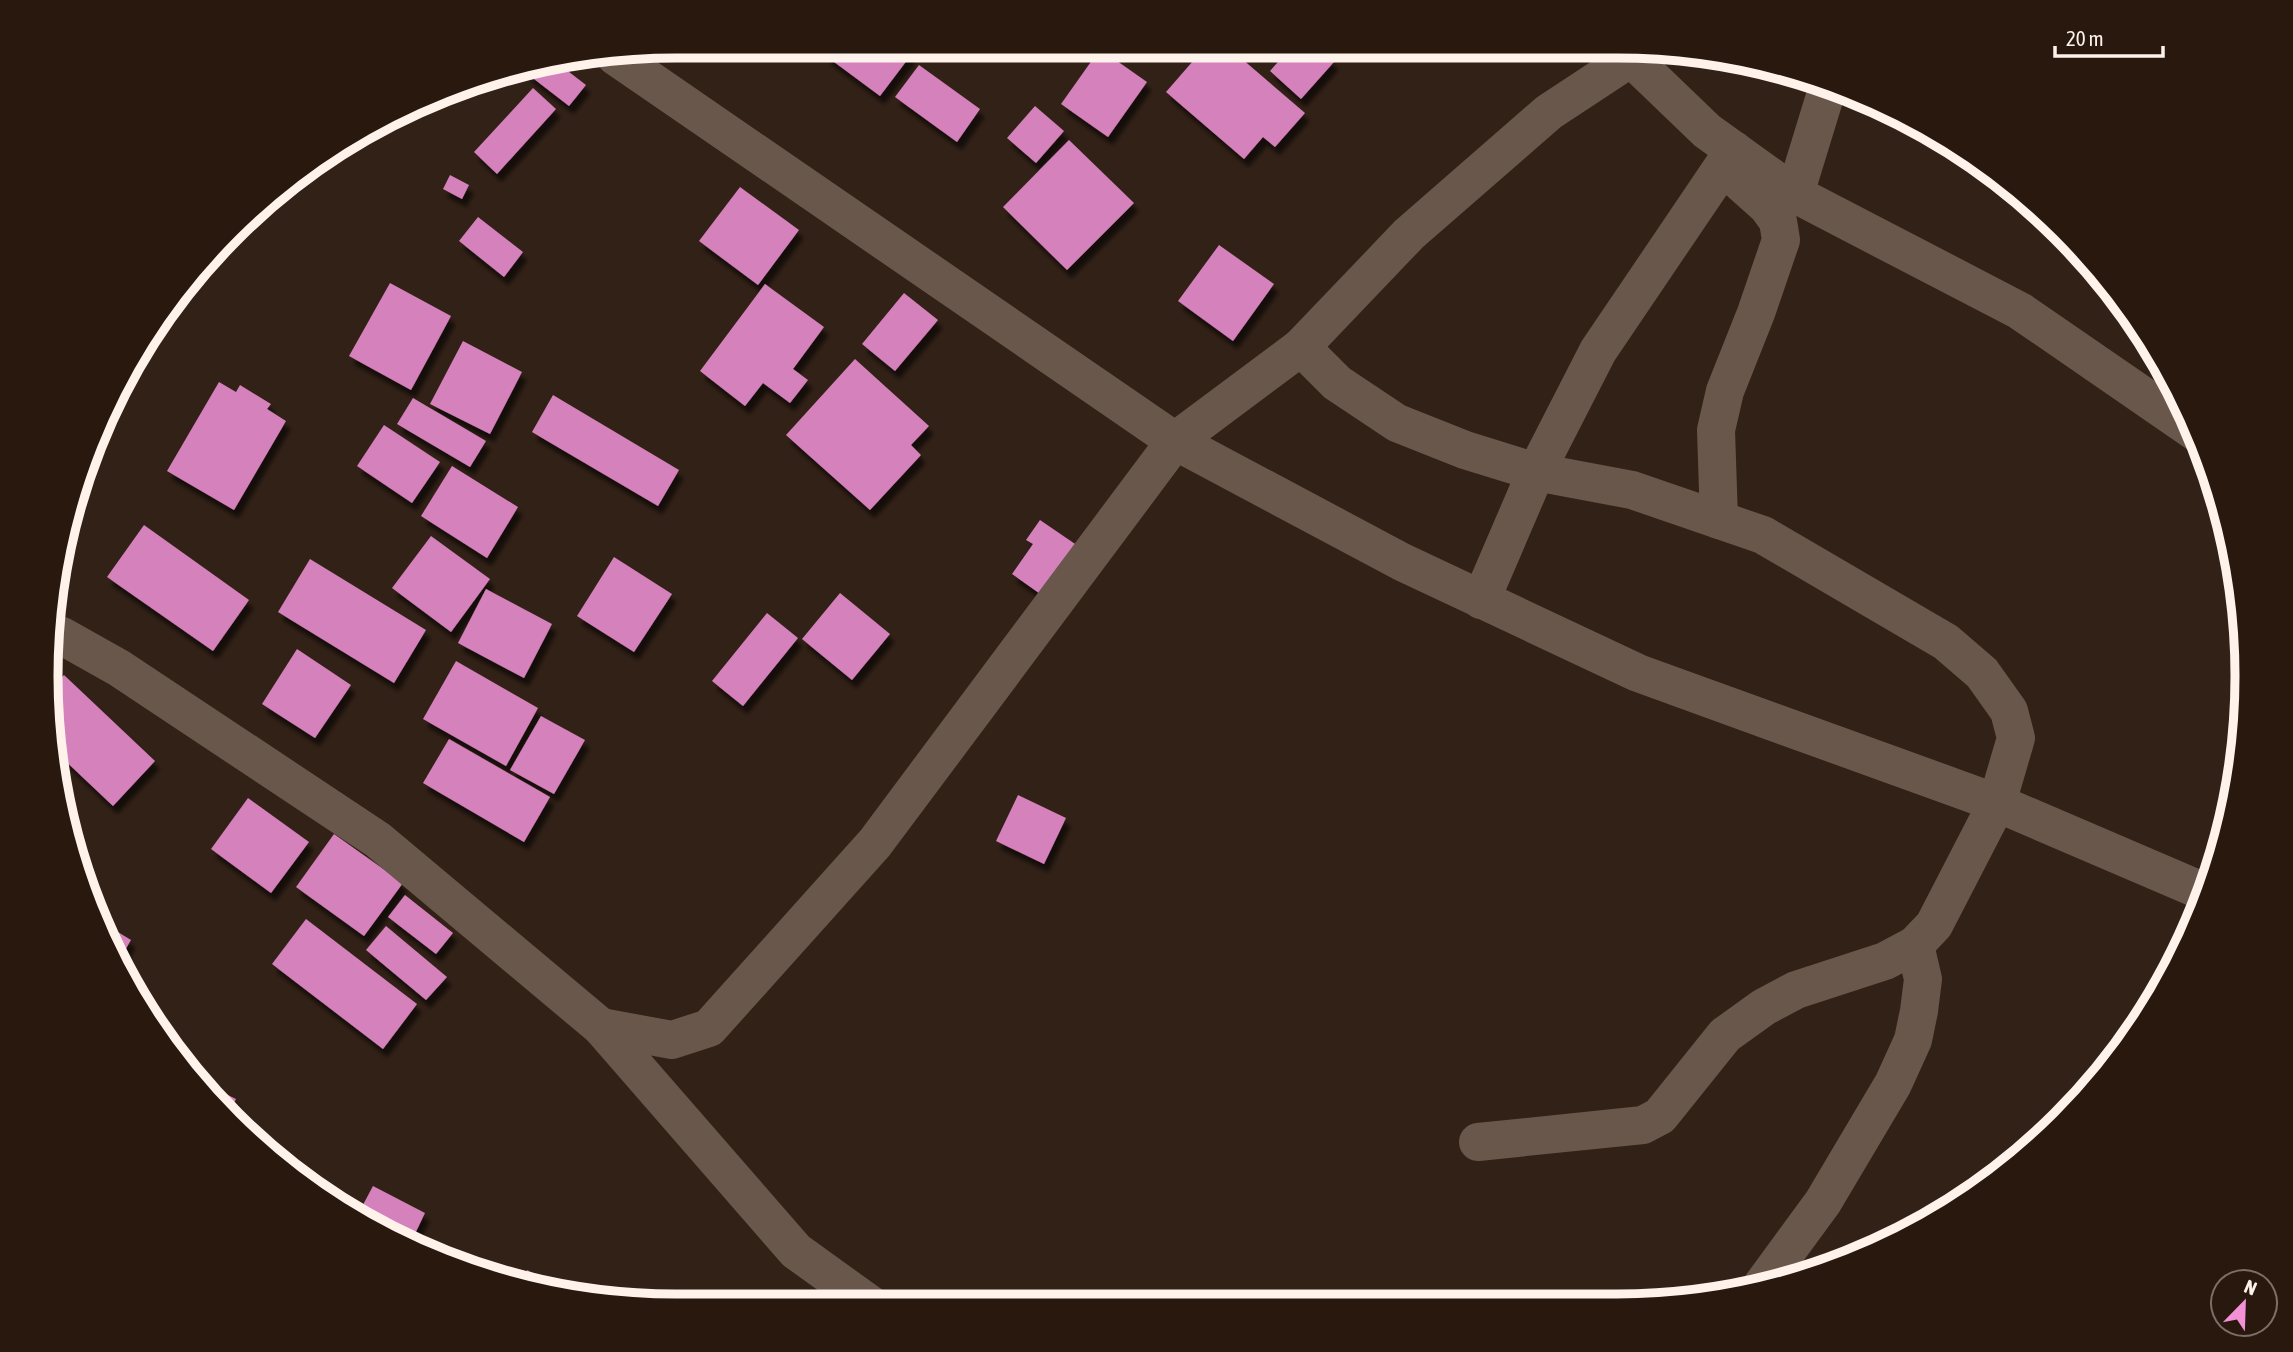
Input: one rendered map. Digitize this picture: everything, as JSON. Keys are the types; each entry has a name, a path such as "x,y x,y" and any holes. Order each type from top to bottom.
{"street":[{"path":"601,1027 672,1040 709,1028 875,843 1175,441 1301,347 1409,234 1549,113 1628,58"},
{"path":"1641,59 1707,131 1778,221 1781,240 1726,391 1716,430 1719,520"},
{"path":"621,60 1175,441 1402,562 1638,673 1997,803 2197,889"},
{"path":"1795,194 1825,94"},
{"path":"1729,159 2020,311 2179,421"},
{"path":"1481,600 1536,472 1598,351 1729,159"},
{"path":"1301,347 1337,383 1397,423 1465,450 1536,472 1632,490 1763,535 1946,642 1982,673 2009,710 2016,738 1997,803 1934,925 1915,945 1885,961 1796,990 1764,1007 1725,1035 1660,1116 1643,1125 1478,1142"},
{"path":"59,636 119,668 378,840 601,1027 796,1251 856,1294"},
{"path":"1770,1275 1823,1202 1894,1084 1913,1040 1919,1011 1923,979 1915,945"}],"building":[{"path":"829,58 909,58 880,96"},
{"path":"1094,58 1113,58 1147,82 1108,137 1061,104"},
{"path":"1196,58 1241,58 1305,113 1275,147 1263,137 1244,159 1166,92"},
{"path":"1281,58 1330,58 1334,62 1301,99 1270,71"},
{"path":"919,65 980,109 957,142 895,97"},
{"path":"564,68 586,85 569,106 530,76"},
{"path":"533,88 556,109 497,174 474,152"},
{"path":"1035,106 1064,131 1036,163 1007,138"},
{"path":"1069,140 1134,203 1067,270 1003,207"},
{"path":"450,175 469,185 462,199 443,189"},
{"path":"740,187 799,230 758,285 699,241"},
{"path":"478,217 523,252 504,277 459,241"},
{"path":"1219,245 1274,284 1233,341 1178,301"},
{"path":"390,283 451,316 411,390 349,356"},
{"path":"765,284 824,327 793,369 808,380 790,403 763,383 745,406 700,371"},
{"path":"904,293 938,320 895,371 862,344"},
{"path":"463,341 522,372 490,434 430,404"},
{"path":"855,359 929,426 911,445 921,455 870,510 786,435"},
{"path":"219,382 236,392 240,385 271,404 267,409 286,421 234,510 167,471"},
{"path":"553,395 679,470 658,506 532,432"},
{"path":"413,398 486,441 470,467 397,424"},
{"path":"384,425 440,462 412,503 357,466"},
{"path":"452,466 518,507 487,558 421,516"},
{"path":"1040,520 1081,548 1046,598 1012,574 1033,544 1026,540"},
{"path":"144,525 249,600 213,651 107,577"},
{"path":"431,536 490,579 451,632 392,588"},
{"path":"614,557 672,594 634,652 577,616"},
{"path":"310,559 426,630 394,683 278,612"},
{"path":"486,589 552,624 524,678 458,643"},
{"path":"840,593 890,634 852,680 802,639"},
{"path":"767,613 798,638 743,706 712,681"},
{"path":"297,649 351,685 315,738 262,704"},
{"path":"456,661 538,708 506,766 423,719"},
{"path":"64,675 155,761 113,806 63,759 58,681"},
{"path":"541,716 585,740 554,794 510,770"},
{"path":"449,739 550,797 524,842 423,783"},
{"path":"1018,795 1066,818 1044,864 996,841"},
{"path":"248,798 309,842 271,893 211,849"},
{"path":"334,834 403,883 364,936 296,887"},
{"path":"405,895 453,933 436,954 388,917"},
{"path":"306,919 417,1004 383,1049 272,964"},
{"path":"386,926 447,977 426,1000 366,950"},
{"path":"112,929 131,940 124,952"},
{"path":"216,1089 236,1099 232,1106"},
{"path":"373,1186 425,1213 414,1235 361,1208"},
{"path":"527,1270 548,1280 525,1275"}]}
